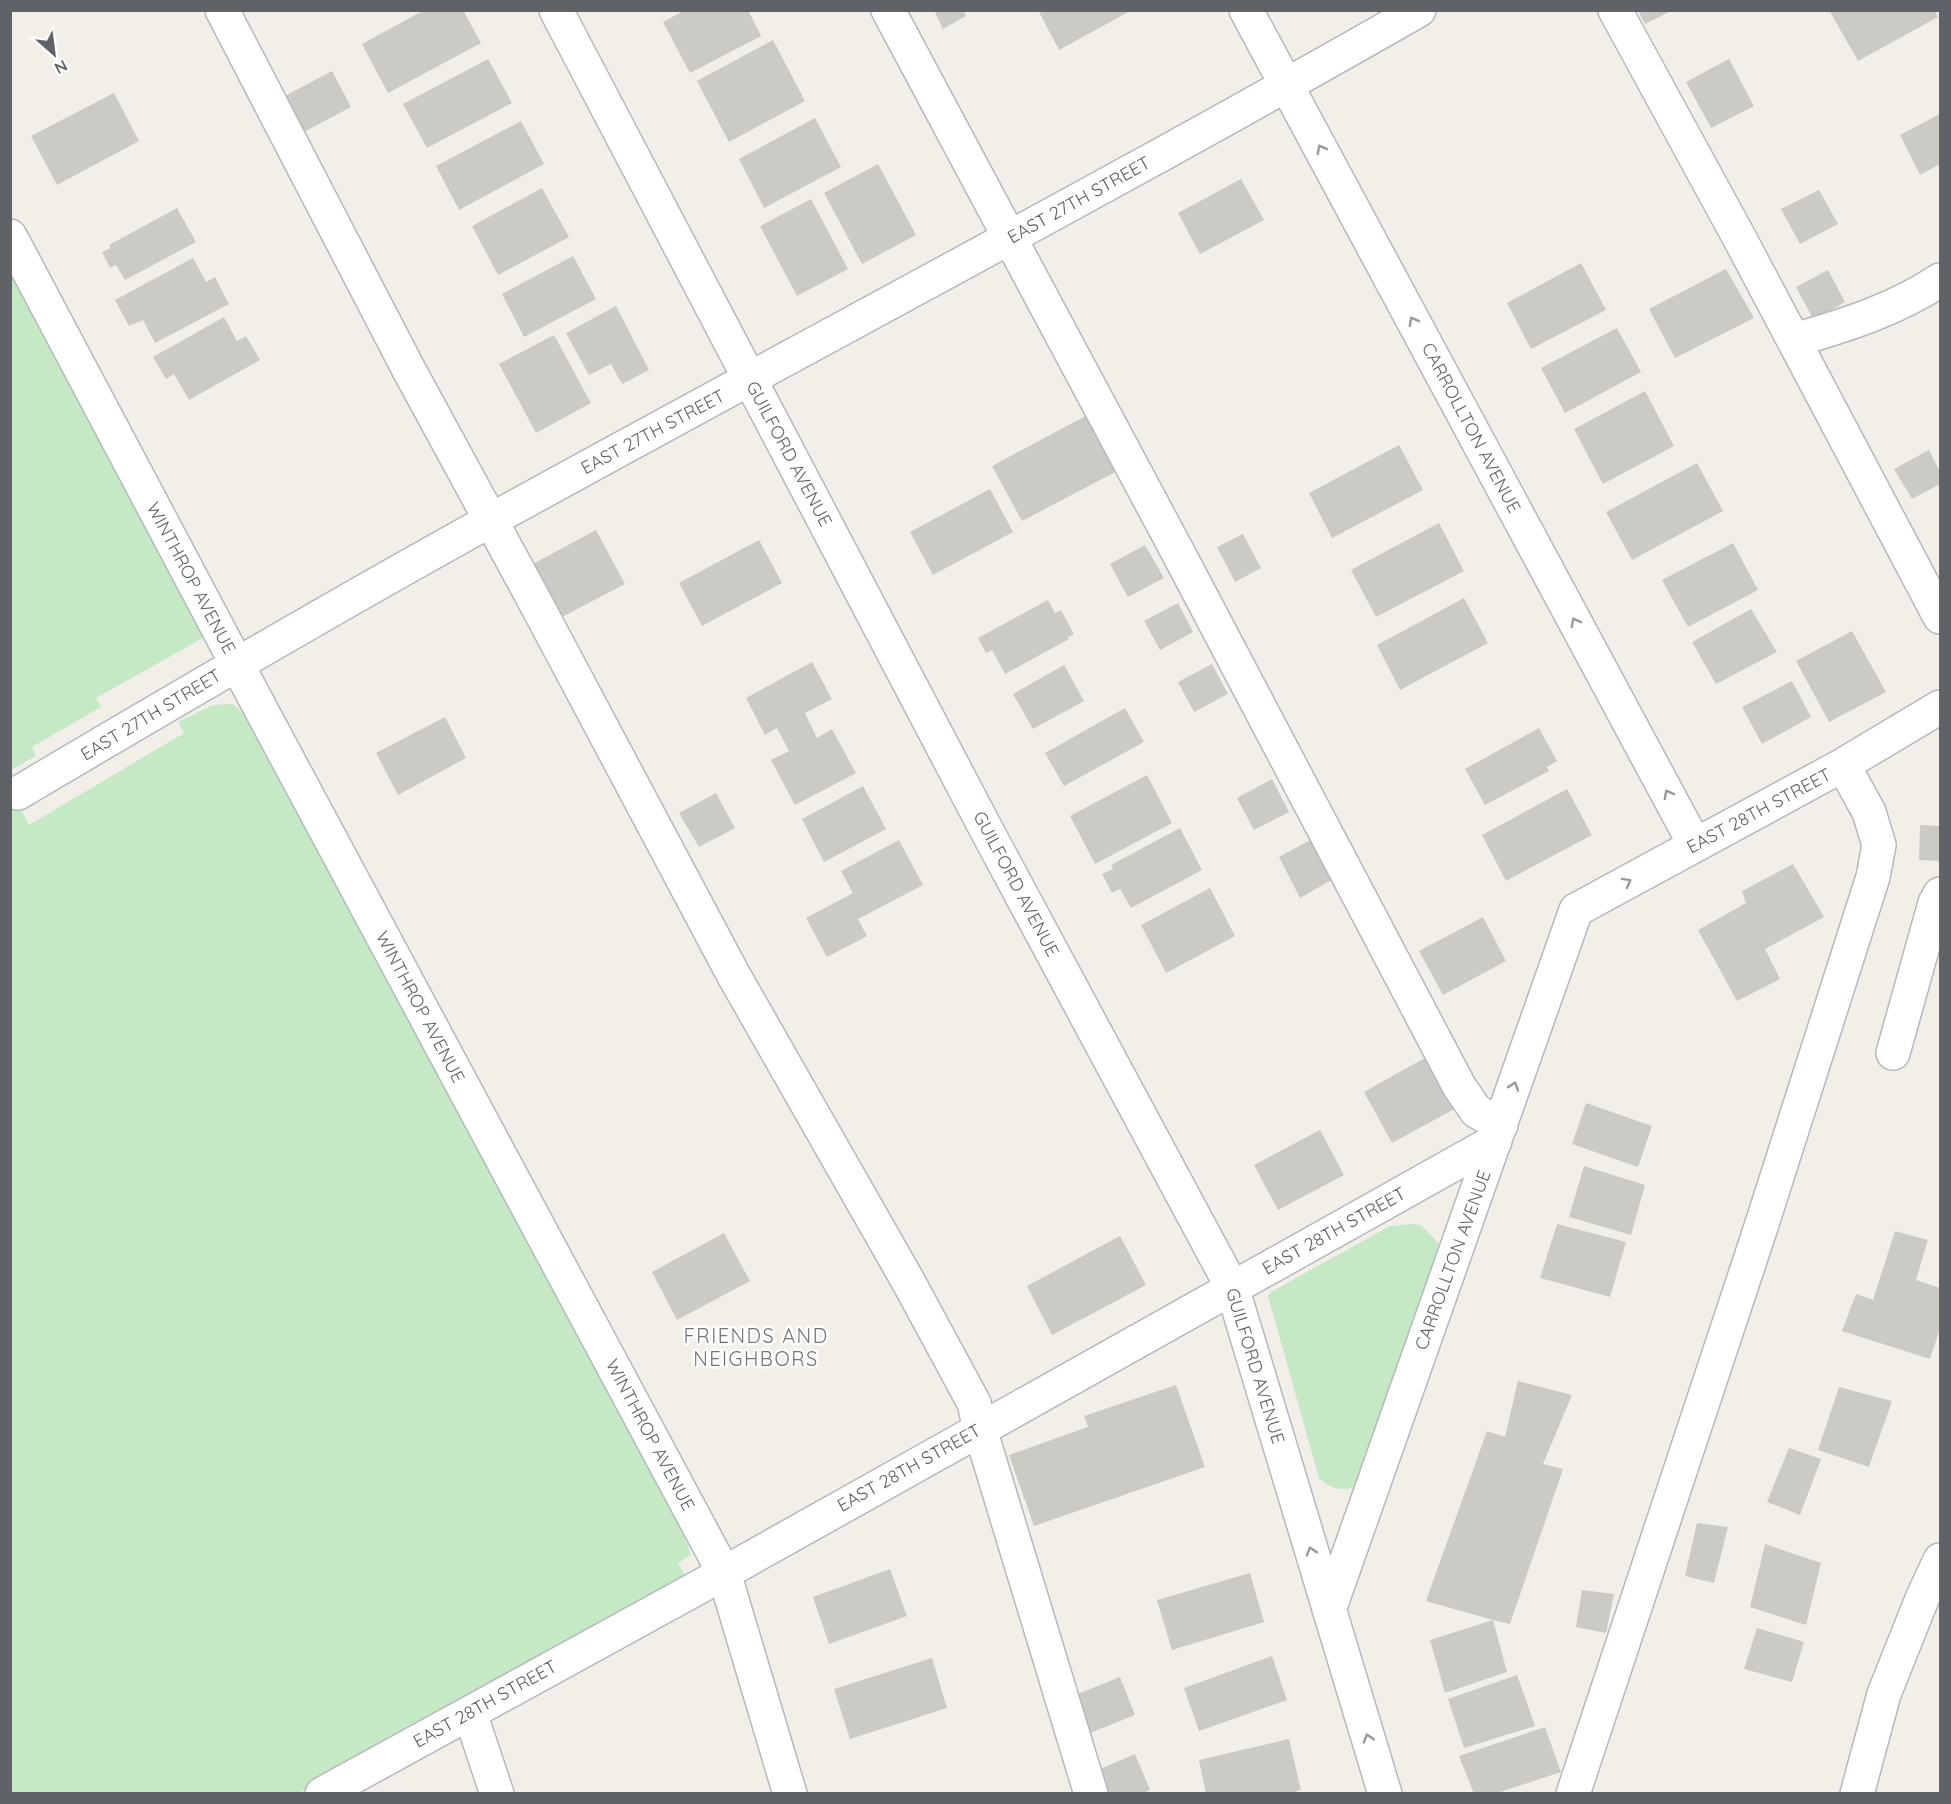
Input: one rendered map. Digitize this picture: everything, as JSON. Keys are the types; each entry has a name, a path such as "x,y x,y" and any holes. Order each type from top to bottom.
{"street":[{"path":"222,10 409,370 733,974 914,1291 974,1403 1091,1794"},
{"name":"GUILFORD AVENUE","path":"556,10 987,831 1232,1287 1385,1794"},
{"path":"888,10 1459,1086 1476,1111 1498,1133"},
{"name":"CARROLLTON AVENUE","path":"1246,10 1695,845"},
{"name":"EAST 27TH STREET","path":"18,794 237,664 491,520 1010,238 1419,10"},
{"path":"1616,10 1941,617"},
{"name":"WINTHROP AVENUE","path":"10,236 724,1573 790,1794"},
{"path":"1794,340 1862,319 1941,280"},
{"name":"EAST 28TH STREET","path":"1576,910 1844,765 1941,707"},
{"path":"1573,1794 1760,1230 1873,877 1879,844 1869,812 1844,765"},
{"path":"1893,1053 1935,903 1941,894"},
{"name":"CARROLLTON AVENUE","path":"1329,1610 1576,910"},
{"name":"EAST 28TH STREET","path":"322,1794 724,1573 1232,1287 1498,1133"},
{"path":"1857,1794 1884,1694 1922,1599 1941,1560"},
{"path":"470,1713 497,1794"}],"green space":[{"path":"10,268 203,638 96,698 101,707 32,747 36,756 11,770"},
{"path":"232,704 246,719 679,1522 691,1555 678,1563 685,1576 679,1582 299,1793 11,1793 10,790 29,825 184,733 178,722 213,705"},
{"path":"1421,1225 1438,1243 1437,1261 1360,1485 1338,1489 1319,1478 1268,1296 1271,1292 1390,1226"}],"building":[{"path":"424,10 463,10 481,43 388,93 362,44"},
{"path":"685,10 748,10 761,36 690,73 663,22"},
{"path":"934,10 963,10 966,16 943,29"},
{"path":"1038,10 1132,10 1059,50"},
{"path":"1638,10 1673,10 1645,24"},
{"path":"1829,10 1934,10 1938,17 1858,61"},
{"path":"773,40 805,101 729,142 697,81"},
{"path":"488,59 512,103 427,148 403,104"},
{"path":"1729,59 1754,106 1711,128 1686,82"},
{"path":"332,71 351,107 302,133 283,97"},
{"path":"114,93 139,141 57,185 31,136"},
{"path":"1940,114 1940,164 1920,175 1900,135"},
{"path":"815,118 841,167 764,208 739,159"},
{"path":"521,121 544,164 459,210 436,166"},
{"path":"878,164 916,235 862,264 824,193"},
{"path":"1241,179 1264,220 1200,254 1178,213"},
{"path":"542,188 569,237 498,275 472,226"},
{"path":"1819,190 1838,224 1800,244 1781,209"},
{"path":"811,199 848,269 797,296 760,226"},
{"path":"177,208 196,242 125,280 116,265 110,268 102,252 111,248 109,245"},
{"path":"573,256 596,299 524,337 502,294"},
{"path":"193,258 206,282 215,277 229,304 155,343 143,320 129,326 115,300"},
{"path":"1581,263 1606,310 1531,349 1507,303"},
{"path":"1726,269 1754,318 1675,358 1649,309"},
{"path":"1828,270 1845,302 1814,320 1796,287"},
{"path":"616,306 649,370 622,384 611,364 589,375 566,333"},
{"path":"224,317 237,341 246,336 260,360 189,400 174,374 166,379 153,357"},
{"path":"1617,328 1641,372 1565,413 1541,368"},
{"path":"554,335 591,403 536,433 499,364"},
{"path":"1645,391 1674,446 1603,484 1574,429"},
{"path":"1091,413 1121,469 1022,521 992,466"},
{"path":"1399,445 1423,490 1332,538 1309,493"},
{"path":"1929,450 1940,472 1940,484 1912,499 1894,469"},
{"path":"1697,463 1723,511 1632,560 1606,512"},
{"path":"990,489 1013,532 933,575 910,532"},
{"path":"1439,523 1464,571 1376,617 1351,570"},
{"path":"596,530 625,584 560,618 531,565"},
{"path":"1243,534 1261,568 1235,582 1217,547"},
{"path":"759,540 782,583 702,626 679,583"},
{"path":"1733,543 1758,590 1688,627 1662,580"},
{"path":"1145,545 1164,578 1128,597 1110,564"},
{"path":"1464,598 1488,643 1400,690 1377,645"},
{"path":"1048,600 1055,613 1061,610 1074,634 1068,637 1069,639 1005,674 992,650 986,653 978,638"},
{"path":"1178,603 1193,632 1160,650 1144,621"},
{"path":"1751,609 1777,652 1716,684 1692,642"},
{"path":"1852,631 1886,692 1829,722 1796,661"},
{"path":"812,662 832,699 805,713 817,738 832,729 856,773 795,805 771,760 789,751 777,728 765,735 746,698"},
{"path":"1212,664 1228,694 1194,712 1178,682"},
{"path":"1064,665 1084,701 1033,729 1013,694"},
{"path":"1792,681 1811,717 1762,744 1742,707"},
{"path":"1125,708 1144,742 1064,786 1045,753"},
{"path":"445,717 466,758 398,795 376,753"},
{"path":"1539,728 1557,761 1547,767 1549,771 1485,805 1465,769"},
{"path":"1147,775 1172,823 1095,864 1070,816"},
{"path":"1272,779 1289,812 1254,830 1237,798"},
{"path":"863,786 886,829 824,862 802,819"},
{"path":"1567,789 1592,835 1506,881 1482,835"},
{"path":"716,793 735,828 699,847 679,813"},
{"path":"1920,825 1940,826 1940,861 1919,860"},
{"path":"1180,828 1202,870 1131,908 1120,889 1112,893 1102,874 1113,869 1111,865"},
{"path":"1314,838 1335,878 1300,898 1279,857"},
{"path":"899,840 923,885 858,919 867,936 827,957 806,918 853,893 841,871"},
{"path":"1793,864 1824,917 1765,949 1780,979 1737,1001 1698,930 1746,903 1742,891"},
{"path":"1210,888 1235,936 1166,973 1141,925"},
{"path":"1483,917 1506,961 1443,995 1419,951"},
{"path":"1430,1055 1458,1107 1392,1143 1364,1092"},
{"path":"1586,1103 1652,1126 1638,1167 1572,1144"},
{"path":"1320,1130 1344,1175 1278,1210 1254,1165"},
{"path":"1584,1166 1645,1185 1631,1235 1569,1217"},
{"path":"1557,1224 1626,1242 1610,1297 1540,1278"},
{"path":"1895,1231 1928,1240 1916,1280 1940,1288 1940,1328 1930,1359 1842,1331 1856,1294 1873,1300"},
{"path":"724,1233 750,1281 677,1320 652,1272"},
{"path":"1120,1236 1146,1285 1052,1335 1027,1286"},
{"path":"1518,1381 1572,1395 1543,1464 1563,1469 1510,1624 1426,1601 1487,1431 1505,1437"},
{"path":"1176,1385 1205,1467 1034,1526 1009,1455 1088,1427 1084,1416"},
{"path":"1839,1387 1892,1401 1869,1467 1818,1450"},
{"path":"1789,1448 1821,1459 1800,1515 1767,1502"},
{"path":"1697,1523 1728,1527 1714,1583 1685,1576"},
{"path":"1765,1544 1821,1563 1806,1625 1750,1607"},
{"path":"890,1569 907,1616 829,1644 813,1597"},
{"path":"1250,1573 1264,1622 1172,1650 1157,1600"},
{"path":"1582,1590 1614,1594 1606,1633 1576,1627"},
{"path":"1493,1620 1507,1672 1445,1693 1430,1640"},
{"path":"1757,1628 1804,1642 1792,1682 1744,1669"},
{"path":"1272,1656 1287,1700 1199,1731 1184,1688"},
{"path":"932,1658 947,1708 850,1739 834,1689"},
{"path":"1517,1675 1535,1726 1464,1748 1448,1699"},
{"path":"1120,1677 1135,1715 1090,1733 1075,1695"},
{"path":"1545,1727 1561,1772 1494,1794 1474,1794 1459,1756"},
{"path":"1289,1739 1301,1790 1286,1794 1206,1794 1199,1760"},
{"path":"1135,1754 1150,1790 1141,1794 1107,1794 1098,1770"}],"district":[{"name":"FRIENDS AND NEIGHBORS","path":"756,1348"}]}
